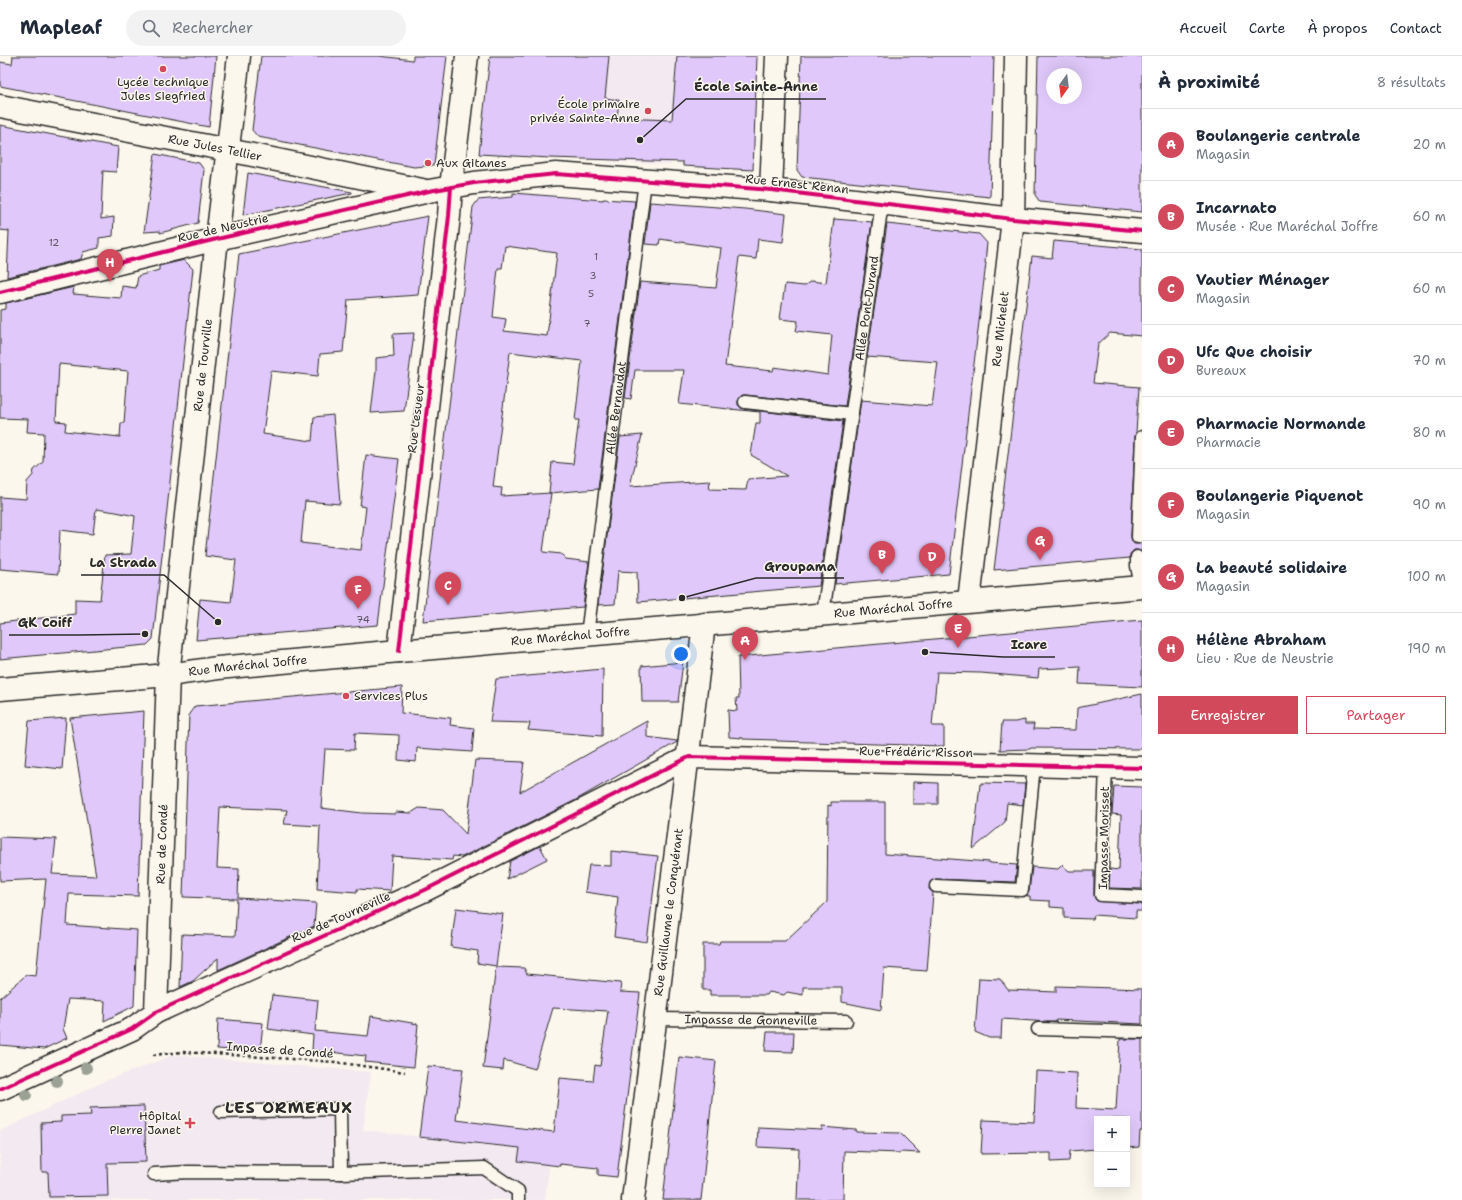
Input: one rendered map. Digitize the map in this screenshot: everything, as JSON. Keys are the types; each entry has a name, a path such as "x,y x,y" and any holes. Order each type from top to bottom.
{"street":[{"name":"Rue de Tourville","path":"168,675 239,56"},
{"name":"Rue Lesueur","path":"399,650 449,216 450,187 467,56"},
{"path":"771,190 777,56"},
{"name":"Rue Michelet","path":"969,601 1013,219 1016,56"},
{"name":"Rue Jules Tellier","path":"0,106 429,191"},
{"name":"Rue Ernest Renan","path":"450,187 556,174 771,190 1013,219 1142,231"},
{"name":"Rue de Neustrie","path":"0,292 217,239 450,187"},
{"name":"Rue Maréchal Joffre","path":"0,689 168,675 218,668 399,650 1141,587"},
{"name":"Rue Guillaume le Conquérant","path":"633,1200 689,757 704,624"},
{"name":"Rue de Condé","path":"156,1012 168,675"},
{"name":"Rue Frédéric Risson","path":"689,757 1142,768"},
{"name":"Rue de Tourneville","path":"0,1089 132,1029 156,1012 425,890 689,757"}],"lane":[{"name":"Allée Bernaudat","path":"587,635 645,181"},
{"name":"Allée Pont-Durand","path":"823,614 882,203"},
{"path":"744,402 852,414"},
{"path":"1138,537 1142,437"},
{"path":"1137,557 1141,587"},
{"path":"936,886 1022,890 1034,765"},
{"name":"Impasse Morisset","path":"1106,767 1101,895 1142,897"},
{"name":"Impasse de Gonneville","path":"655,1019 846,1020"},
{"path":"1038,1029 1142,1032"},
{"path":"221,1112 340,1109 341,1173"},
{"path":"154,1174 188,1172 341,1173 484,1168 518,1191 518,1200"}],"shaded area":[{"path":"587,56 684,56 672,136 670,165 607,161 611,106 583,103"},
{"name":"Hôpital Pierre Janet","path":"174,1055 371,1072 363,1130 551,1152 545,1200 0,1200 0,1131 105,1081"}],"building":[{"path":"13,56 216,56 209,127 0,86 0,62 12,64"},
{"path":"261,56 379,56 413,60 413,56 447,56 434,165 414,167 258,137 252,130"},
{"path":"490,56 609,56 605,98 619,100 617,118 672,120 677,56 757,56 753,170 683,166 683,162 550,158 479,154"},
{"path":"801,56 994,56 990,197 802,177 797,170"},
{"path":"1038,56 1142,56 1142,212 1040,202 1035,195"},
{"path":"0,125 118,147 116,172 103,171 101,219 114,217 113,236 99,238 99,248 83,252 81,259 7,277 9,231 0,230"},
{"path":"155,154 199,163 204,170 198,223 160,233 160,231 144,232"},
{"path":"248,173 352,192 352,193 243,215"},
{"path":"513,193 635,201 598,489 549,493 552,462 573,464 579,420 575,420 582,361 510,352 493,487 502,488 501,496 551,493 543,552 561,554 566,559 589,562 583,607 423,621 473,207 478,200 513,197","holes":["505,246 557,253 547,336 504,331 506,319 493,317 498,268 502,268"]},
{"path":"650,202 745,209 786,214 783,242 758,239 756,259 739,257 725,366 773,371 774,367 828,375 832,335 796,331 798,321 780,319 785,284 804,286 811,281 826,283 834,219 872,222 845,406 746,395 742,395 738,401 738,405 744,409 843,421 819,586 638,602 637,572 618,571 615,604 598,605 620,437 642,435 630,486 710,481 709,489 746,490 748,479 787,476 751,455 756,423 760,423 760,412 679,404 684,370 635,370 631,399 625,398 640,282 716,288 721,248 660,239 659,245 645,244"},
{"path":"428,216 418,295 348,300 343,352 320,354 318,376 271,371 263,434 312,441 314,417 333,415 340,504 305,501 301,543 361,550 366,507 360,506 366,455 399,459 378,625 196,640 200,599 231,602 236,560 205,556 239,254"},
{"path":"887,224 979,234 987,243 986,263 949,574 835,584 861,400 932,406 938,362 867,357"},
{"path":"1054,241 1142,249 1142,336 1110,333 1098,344 1093,383 1139,387 1135,437 1131,537 1134,544 1142,543 1142,552 1134,550 1130,554 1130,558 994,570 1032,256 1052,258"},
{"path":"184,260 193,269 153,639 147,645 0,659 0,623 75,614 75,599 100,600 105,555 131,554 135,516 96,509 93,534 60,530 58,574 0,569 0,497 26,499 27,482 33,475 34,470 43,462 44,433 27,432 28,419 0,418 0,310 6,309 6,303 74,287 73,294 121,298 122,286 136,288 138,276 159,270 159,266","holes":["59,364 128,371 124,423 121,423 120,437 65,431 66,422 56,421"]},
{"path":"414,333 404,411 371,413 376,358 394,356 393,334"},
{"path":"1142,620 1142,687 1079,684 1080,667 1039,669 1038,678 981,673 937,672 932,726 944,726 944,746 777,741 729,737 728,710 737,711 736,698 739,698 738,657"},
{"path":"683,662 678,702 642,702 641,666"},
{"path":"603,669 602,736 528,730 530,723 490,722 496,679"},
{"path":"402,687 401,713 451,718 450,725 474,728 472,752 417,748 416,762 398,760 399,735 355,733 354,750 325,749 321,808 362,813 395,814 395,812 411,813 419,808 443,810 466,834 475,760 524,762 520,792 647,721 647,737 677,742 574,801 462,857 453,856 452,860 392,856 390,891 357,889 357,892 317,889 320,826 284,824 287,810 220,807 217,868 239,869 238,898 316,903 314,926 218,970 218,958 193,981 180,987 182,934 235,936 237,899 183,897 189,714 195,706"},
{"path":"1142,694 1142,749 1031,748 1000,750 1002,722 1025,720 1025,724 1034,724 1033,729 1076,730 1077,708"},
{"path":"144,711 138,896 69,894 67,925 137,930 134,1006 104,1021 105,1001 68,999 63,1029 67,1038 44,1049 0,1045 0,998 26,975 36,976 46,879 0,881 0,837 56,839 52,874 96,876 70,718"},
{"path":"66,718 62,769 25,765 29,721"},
{"path":"913,782 938,783 938,804 913,804"},
{"path":"980,784 1025,784 1023,805 1007,803 1005,822 973,849"},
{"path":"1114,786 1142,787 1142,889 1109,888 1110,869 1119,870 1121,815 1112,814"},
{"path":"831,802 885,802 885,854 1017,865 1015,882 936,879 930,882 929,889 933,893 927,971 884,968 881,1010 842,1002 842,987 803,987 803,995 787,992 784,995 769,992 767,995 710,995 710,990 703,990 703,944 719,944 720,941 785,941 827,902 828,805 831,806"},
{"path":"540,846 547,859 507,879 510,861"},
{"path":"611,851 658,856 647,942 614,937 618,897 585,892 589,865 611,866"},
{"path":"1062,865 1069,871 1094,871 1094,895 1097,901 1142,904 1142,911 1136,911 1136,918 1094,915 1093,919 1064,918 1064,908 1050,907 1050,901 1030,900 1030,896 1027,896 1032,867 1058,869"},
{"path":"456,908 503,914 496,966 477,963 478,951 451,947"},
{"path":"496,967 524,968 527,974 621,983 620,992 640,993 617,1177 598,1175 598,1168 560,1164 560,1166 518,1161 520,1148 419,1137 428,1066 463,1069 456,1120 554,1132 560,1078 593,1081 595,1065 600,1066 608,1011 553,1008 535,1069 504,1060 503,1070 483,1068"},
{"path":"979,978 1000,979 1008,990 1056,992 1056,986 1142,989 1142,1024 1056,1020 1056,1022 1049,1022 1002,1019 1001,1038 989,1038 975,1032"},
{"path":"272,995 318,1000 315,1031 368,1036 371,1016 418,1024 414,1067 365,1062 366,1056 312,1050 313,1035 268,1029"},
{"path":"218,1019 263,1023 260,1052 217,1049"},
{"path":"767,1032 794,1032 793,1052 765,1051"},
{"path":"1120,1039 1142,1039 1142,1131 1140,1131 1139,1147 1130,1148 1130,1116 1094,1116 1094,1149 1070,1151 1069,1161 1051,1162 1051,1153 981,1154 983,1120 1034,1122 1036,1071 1077,1073 1076,1108 1116,1110"},
{"path":"679,1057 716,1061 701,1200 663,1200"},
{"path":"144,1106 146,1162 107,1163 108,1196 49,1197 48,1172 42,1172 41,1123 61,1122 61,1116 91,1115 90,1108"},
{"path":"758,1127 822,1130 822,1127 856,1130 857,1132 900,1133 920,1153 844,1151 843,1200 797,1200 799,1149 757,1147"}],"cycle path":[{"path":"0,292 217,239 429,191 474,183 556,174 771,190 1013,219 1142,231"},
{"path":"399,651 449,216 451,187"},
{"path":"0,1089 132,1029 156,1012 425,890 689,757 1142,768"}],"place":[{"name":"Lycée technique Jules Siegfried","path":"163,69"},
{"name":"École primaire privée Sainte-Anne","path":"648,111"},
{"name":"École Sainte-Anne","path":"640,140"},
{"name":"Aux Gitanes","path":"428,163"},
{"name":"Hélène Abraham","path":"110,282"},
{"name":"La beauté solidaire","path":"1040,560"},
{"name":"Incarnato","path":"882,574"},
{"name":"Ufc Que choisir","path":"932,576"},
{"name":"Groupama","path":"682,598"},
{"name":"Vautier Ménager","path":"448,605"},
{"name":"Boulangerie Piquenot","path":"358,609"},
{"name":"La Strada","path":"218,622"},
{"name":"GK Coiff","path":"145,634"},
{"name":"Pharmacie Normande","path":"958,648"},
{"name":"Icare","path":"925,652"},
{"name":"Boulangerie centrale","path":"745,660"},
{"name":"Services Plus","path":"346,696"},
{"name":"Hôpital Pierre Janet","path":"190,1123"}],"district":[{"name":"LES ORMEAUX","path":"289,1107"}]}
